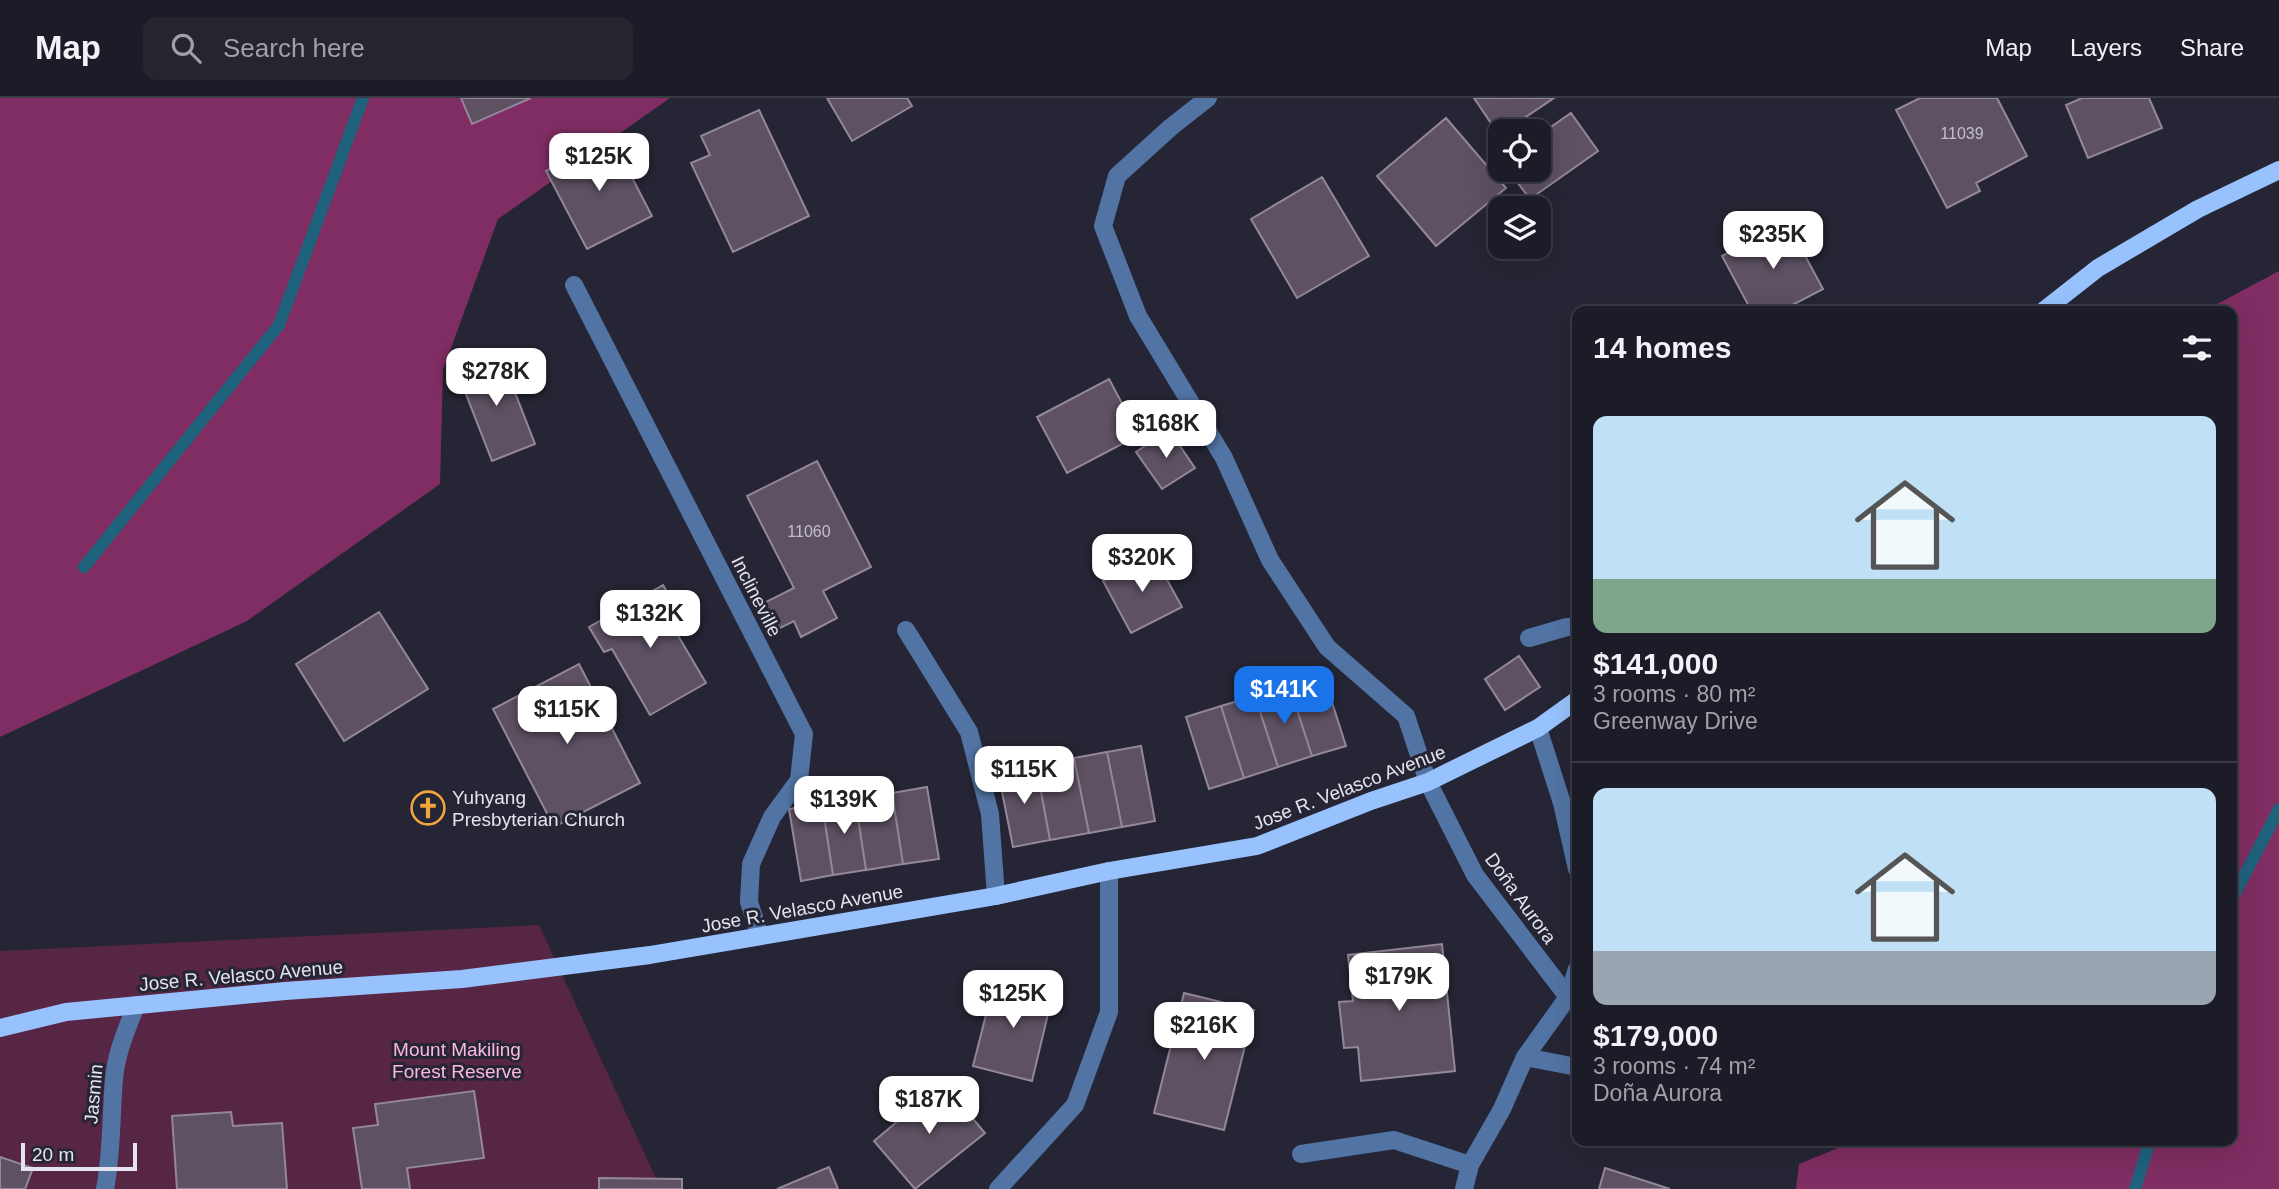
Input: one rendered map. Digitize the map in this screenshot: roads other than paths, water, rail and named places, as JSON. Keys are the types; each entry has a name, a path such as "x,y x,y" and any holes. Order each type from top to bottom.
{"main road":[{"path":"2050,306 2098,268 2198,209 2279,170"},
{"name":"Jose R. Velasco Avenue","path":"0,1028 66,1012 462,979 650,955 996,895 1109,871 1256,846 1428,782 1538,728 1572,704"}],"street":[{"name":"Doña Aurora","path":"1208,98 1117,176 1103,226 1138,316 1224,458 1270,560 1327,647 1406,716 1428,782 1475,875 1567,997"},
{"name":"Inclineville","path":"574,285 804,734 799,780 772,817 751,864 749,902 760,936"},
{"path":"1529,638 1572,627"},
{"path":"906,629 969,732 990,814 996,895"},
{"path":"1538,728 1562,803 1572,847"},
{"path":"998,1189 1075,1105 1109,1012 1109,871"},
{"path":"1464,1189 1470,1165 1502,1109 1525,1057 1567,997 1572,983"},
{"name":"Jasmin","path":"104,1189 110,1149 114,1077 118,1054 136,1005"},
{"path":"1525,1057 1572,1066"},
{"path":"1301,1154 1394,1140 1470,1165"}],"waterway":[{"path":"84,567 279,325 363,98"},
{"path":"2237,890 2279,809"},
{"path":"2135,1189 2148,1146"}],"place":[{"name":"Yuhyang Presbyterian Church","path":"428,808"}],"park label":[{"name":"Mount Makiling Forest Reserve","path":"457,1060"}]}
